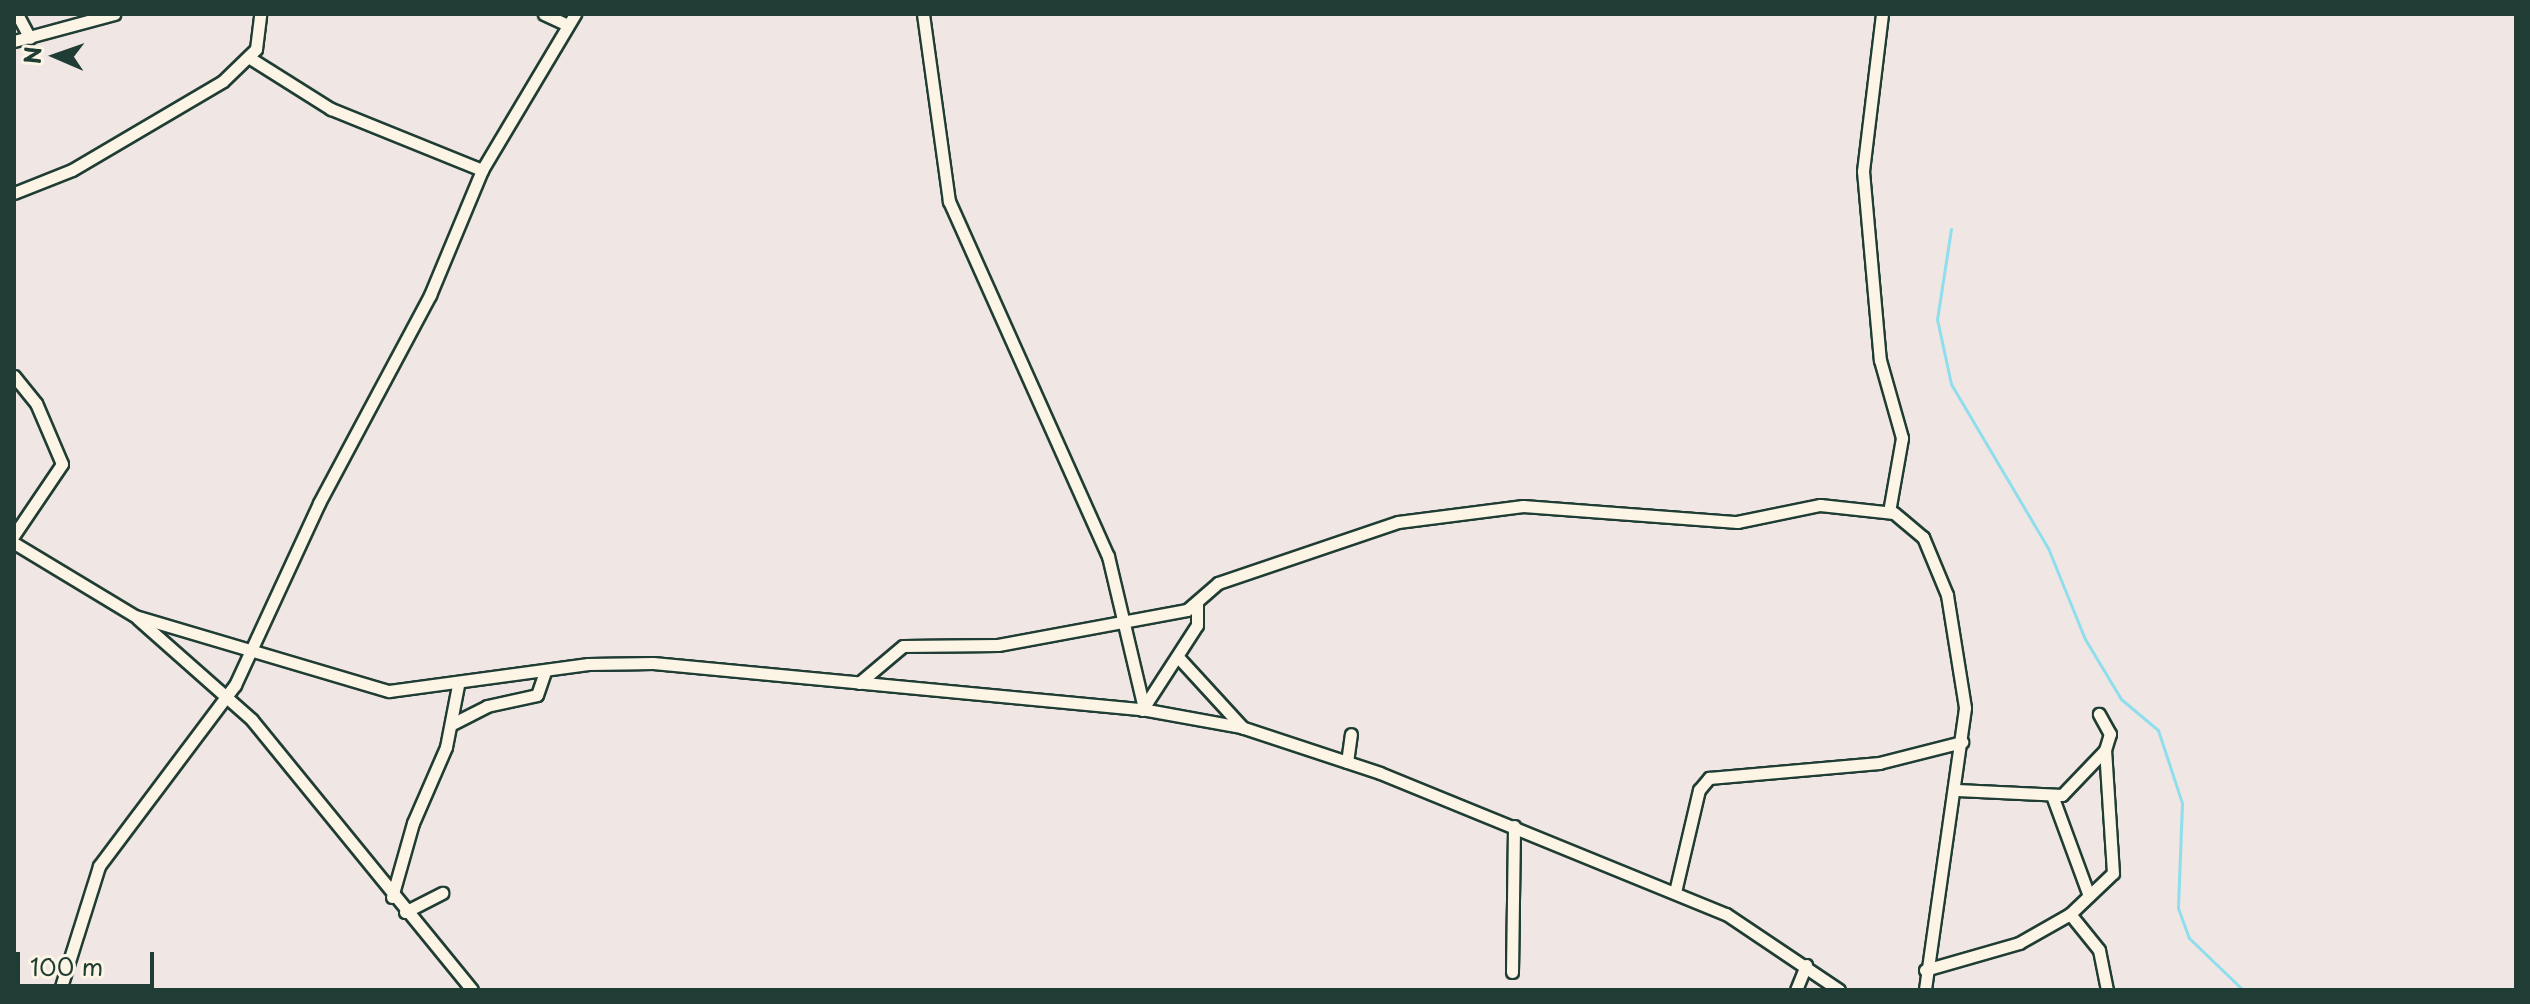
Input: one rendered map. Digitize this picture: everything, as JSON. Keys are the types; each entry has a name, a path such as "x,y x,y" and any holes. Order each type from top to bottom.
{"street":[{"path":"17,14 30,38"},
{"path":"14,41 114,14"},
{"path":"14,193 101,154 250,58 260,14"},
{"path":"544,14 568,25"},
{"path":"60,990 108,849 229,695 430,295 482,170 575,14"},
{"path":"923,14 944,174 961,237 1099,534 1125,617 1142,707"},
{"path":"1882,14 1863,171 1880,360 1902,438 1889,512"},
{"path":"250,58 331,109 482,170"},
{"path":"14,376 34,399 62,464 14,535"},
{"path":"859,683 903,646 998,645 1197,604 1218,583 1328,541 1486,509 1592,507 1737,522 1820,505 1889,512 1912,522 1947,595 1963,683 1957,790 1925,970 1925,990"},
{"path":"14,543 135,616 229,695 325,804 392,897 472,990"},
{"path":"1142,707 1197,625 1197,604"},
{"path":"135,616 248,652 389,691 545,672 653,663 1142,707 1243,728 1347,762 1514,826 1726,914 1839,990"},
{"path":"1178,657 1243,728"},
{"path":"452,724 487,706 537,695 545,672"},
{"path":"392,897 452,724 458,685"},
{"path":"1925,970 2019,943 2070,914 2114,866 2106,840 2105,750 2110,734 2099,714"},
{"path":"1347,762 1351,734"},
{"path":"1675,892 1699,790 1709,778 1879,763 1962,742"},
{"path":"1957,790 2053,798 2086,776 2105,750"},
{"path":"2053,798 2089,896"},
{"path":"1512,972 1514,826"},
{"path":"405,912 442,893"},
{"path":"2070,914 2093,938 2107,990"},
{"path":"1796,990 1806,965"}],"waterway":[{"path":"1951,229 1937,319 1951,384 2048,548 2085,639 2121,699 2158,730 2182,803 2178,908 2189,938 2243,990"}]}
